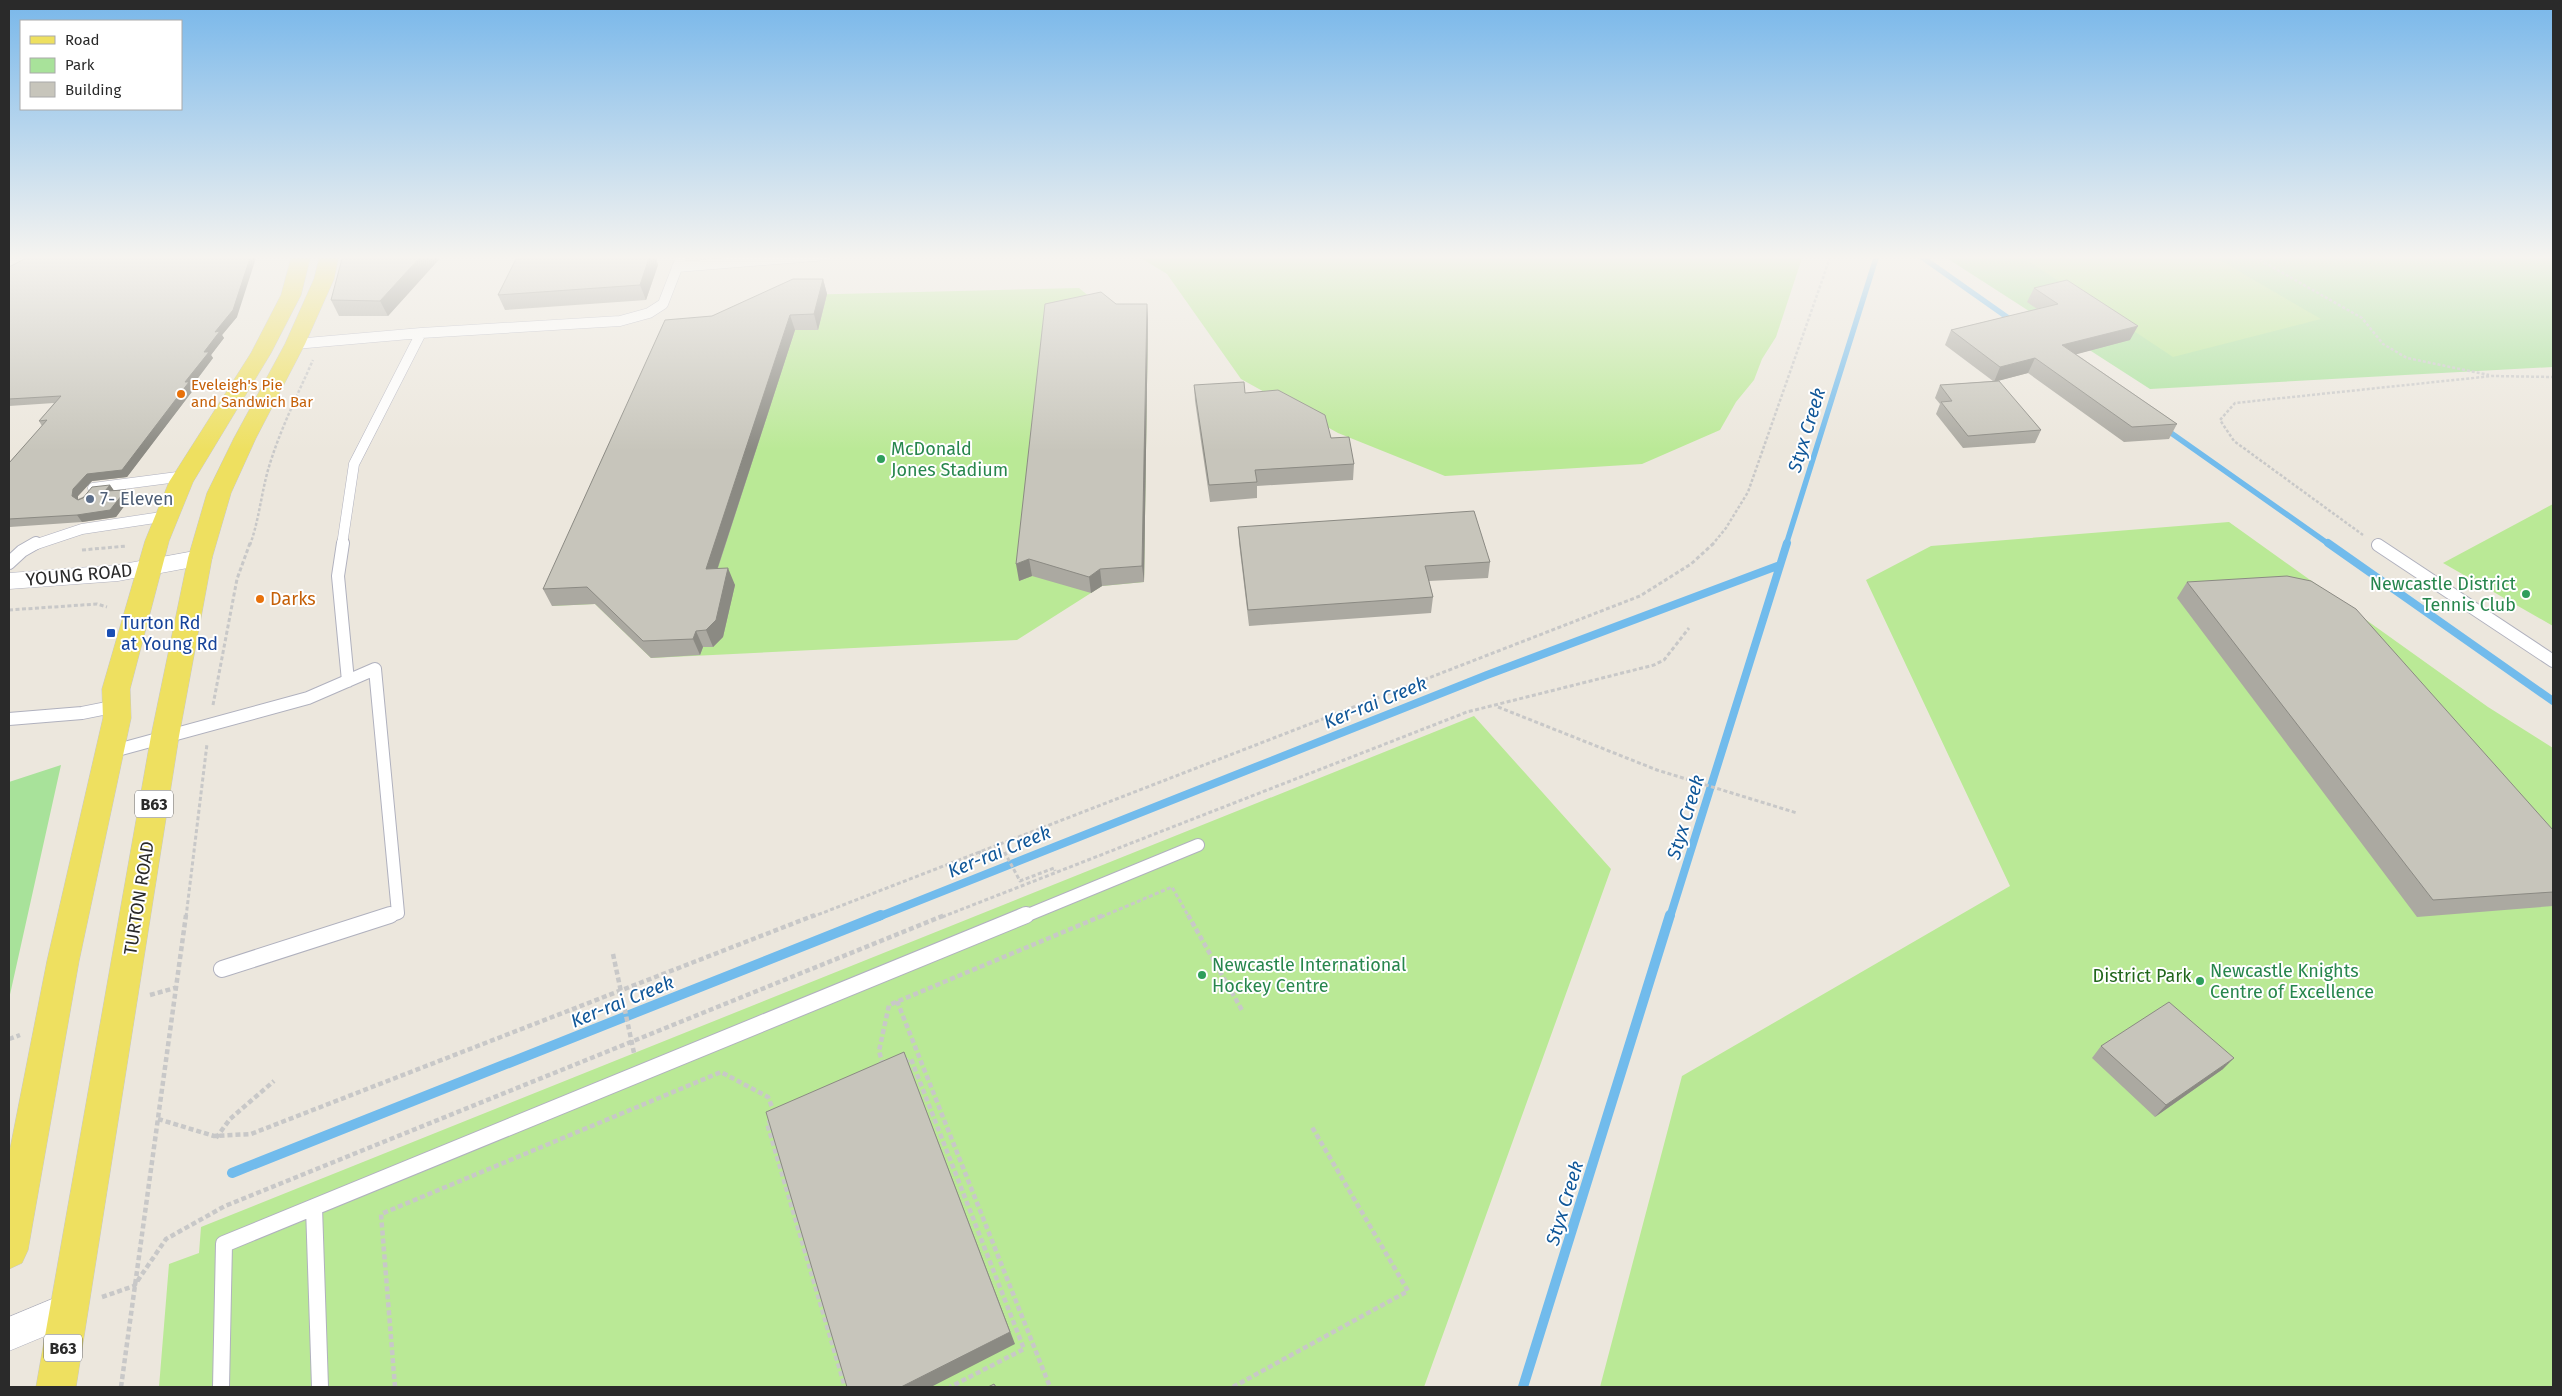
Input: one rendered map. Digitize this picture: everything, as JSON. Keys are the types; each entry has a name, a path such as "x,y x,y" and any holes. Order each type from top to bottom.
{"main road":[{"path":"9,1250 63,961 117,718 116,689 149,569 185,476 261,353 278,320"},
{"name":"TURTON ROAD","path":"56,1387 166,736 200,558 220,493 245,438 305,320"}],"street":[{"name":"YOUNG ROAD","path":"9,581 149,569 200,558"},
{"path":"9,1334 69,1309"}],"lane":[{"path":"294,344 421,333 623,320"},
{"path":"348,681 338,576 350,479 354,464 421,333"},
{"path":"84,500 94,488 185,476"},
{"path":"9,563 16,554 58,533 168,516"},
{"path":"58,533 66,523"},
{"path":"2378,545 2553,661"},
{"path":"110,752 308,698 375,669 398,913 222,969"},
{"path":"9,719 82,713 117,706"},
{"path":"221,1387 224,1244 1198,845"},
{"path":"314,1207 320,1387"}],"path":[{"path":"158,1119 216,1138 230,1139 252,1134 1640,596 1685,570 1714,546 1734,519 1748,492 1808,320"},
{"path":"2364,320 2383,344 2407,358 2492,376"},
{"path":"121,1387 171,1035 210,725 237,579 258,522 268,471 285,423 307,378 320,342"},
{"path":"2378,545 2234,441 2220,420 2235,403 2492,376 2553,376"},
{"path":"9,610 97,604 107,607"},
{"path":"69,1309 134,1286 166,1239 225,1206 1055,871 1467,712 1654,665 1664,660 1689,628"},
{"path":"1497,706 1657,770 1797,813"},
{"path":"980,851 983,859 1004,851 1020,881 1054,868 1055,871"},
{"path":"885,1070 879,1050 889,1004 1172,887 1243,1012"},
{"path":"612,954 629,1035"},
{"path":"897,1002 1050,1387"},
{"path":"902,1063 911,1059 946,1158 1024,1349 950,1387"},
{"path":"395,1387 381,1214 722,1072 768,1097 776,1119 767,1123 845,1387"},
{"path":"216,1138 230,1119 274,1081"},
{"path":"1232,1387 1408,1291 1312,1127"},
{"path":"800,1235 806,1232"}],"green space":[{"name":"McDonald Jones Stadium","path":"778,320 1148,320 1144,582 1102,586 1017,640 651,658 595,604 552,606"},
{"path":"1200,320 1782,320 1776,337 1762,359 1754,380 1736,402 1720,430 1642,464 1445,476 1338,433 1241,379"},
{"path":"2043,320 2553,320 2553,367 2150,389"},
{"path":"2117,320 2317,320 2173,357"},
{"name":"Newcastle District Tennis Club","path":"2553,504 2553,626 2443,563"},
{"name":"Newcastle Knights Centre of Excellence","path":"2229,522 2488,707 2553,748 2553,1387 1600,1387 1682,1076 2010,886 1866,580 1931,546"},
{"name":"Newcastle International Hockey Centre","path":"1474,716 1611,869 1424,1387 159,1387 169,1264 199,1253 201,1227"},
{"path":"61,765 9,999 9,782"}],"building":[{"path":"9,320 225,320 215,332 220,331 204,352 209,352 185,382 189,382 122,470 87,474 73,489 72,496 78,500 83,498 92,487 110,485 105,491 126,490 110,510 77,515 9,519 9,463 47,420 39,421 61,396 9,399"},
{"path":"665,320 788,320 706,569 728,568 716,620 706,630 696,631 693,639 643,641 587,587 543,589"},
{"path":"1043,320 1147,320 1142,566 1100,569 1089,577 1029,559 1016,564"},
{"path":"1992,320 2129,320 2138,326 2062,345 2177,424 2132,427 2035,358 2000,367 1951,330"},
{"path":"1999,381 2041,430 1968,436 1941,402 1952,401 1940,385"},
{"path":"1244,382 1245,393 1278,390 1325,415 1331,438 1349,437 1354,464 1255,470 1257,482 1209,485 1194,385"},
{"path":"1474,511 1490,562 1425,566 1433,597 1248,610 1238,527"},
{"path":"2287,576 2311,581 2356,609 2553,830 2553,892 2433,900 2187,582"},
{"path":"2169,1002 2234,1058 2166,1105 2101,1046"},
{"path":"904,1052 1010,1332 901,1387 847,1387 766,1112"}],"waterway":[{"name":"Styx Creek","path":"1786,545 1857,320"},
{"path":"2164,428 2330,545"},
{"name":"Styx Creek","path":"1670,917 1787,543"},
{"path":"2328,543 2553,701"},
{"name":"Ker-rai Creek","path":"878,917 1487,675 1780,565"},
{"name":"Ker-rai Creek","path":"232,1173 881,915"},
{"name":"Styx Creek","path":"1523,1387 1670,915"}],"place":[{"name":"Eveleigh's Pie and Sandwich Bar","path":"181,394"},
{"name":"McDonald Jones Stadium","path":"881,459"},
{"name":"7- Eleven","path":"90,499"},
{"name":"Newcastle District Tennis Club","path":"2526,594"},
{"name":"Darks","path":"260,599"},
{"name":"Turton Rd at Young Rd","path":"111,633"},
{"name":"Newcastle International Hockey Centre","path":"1202,975"},
{"name":"Newcastle Knights Centre of Excellence","path":"2200,981"}],"park label":[{"name":"District Park","path":"2142,976"}]}
